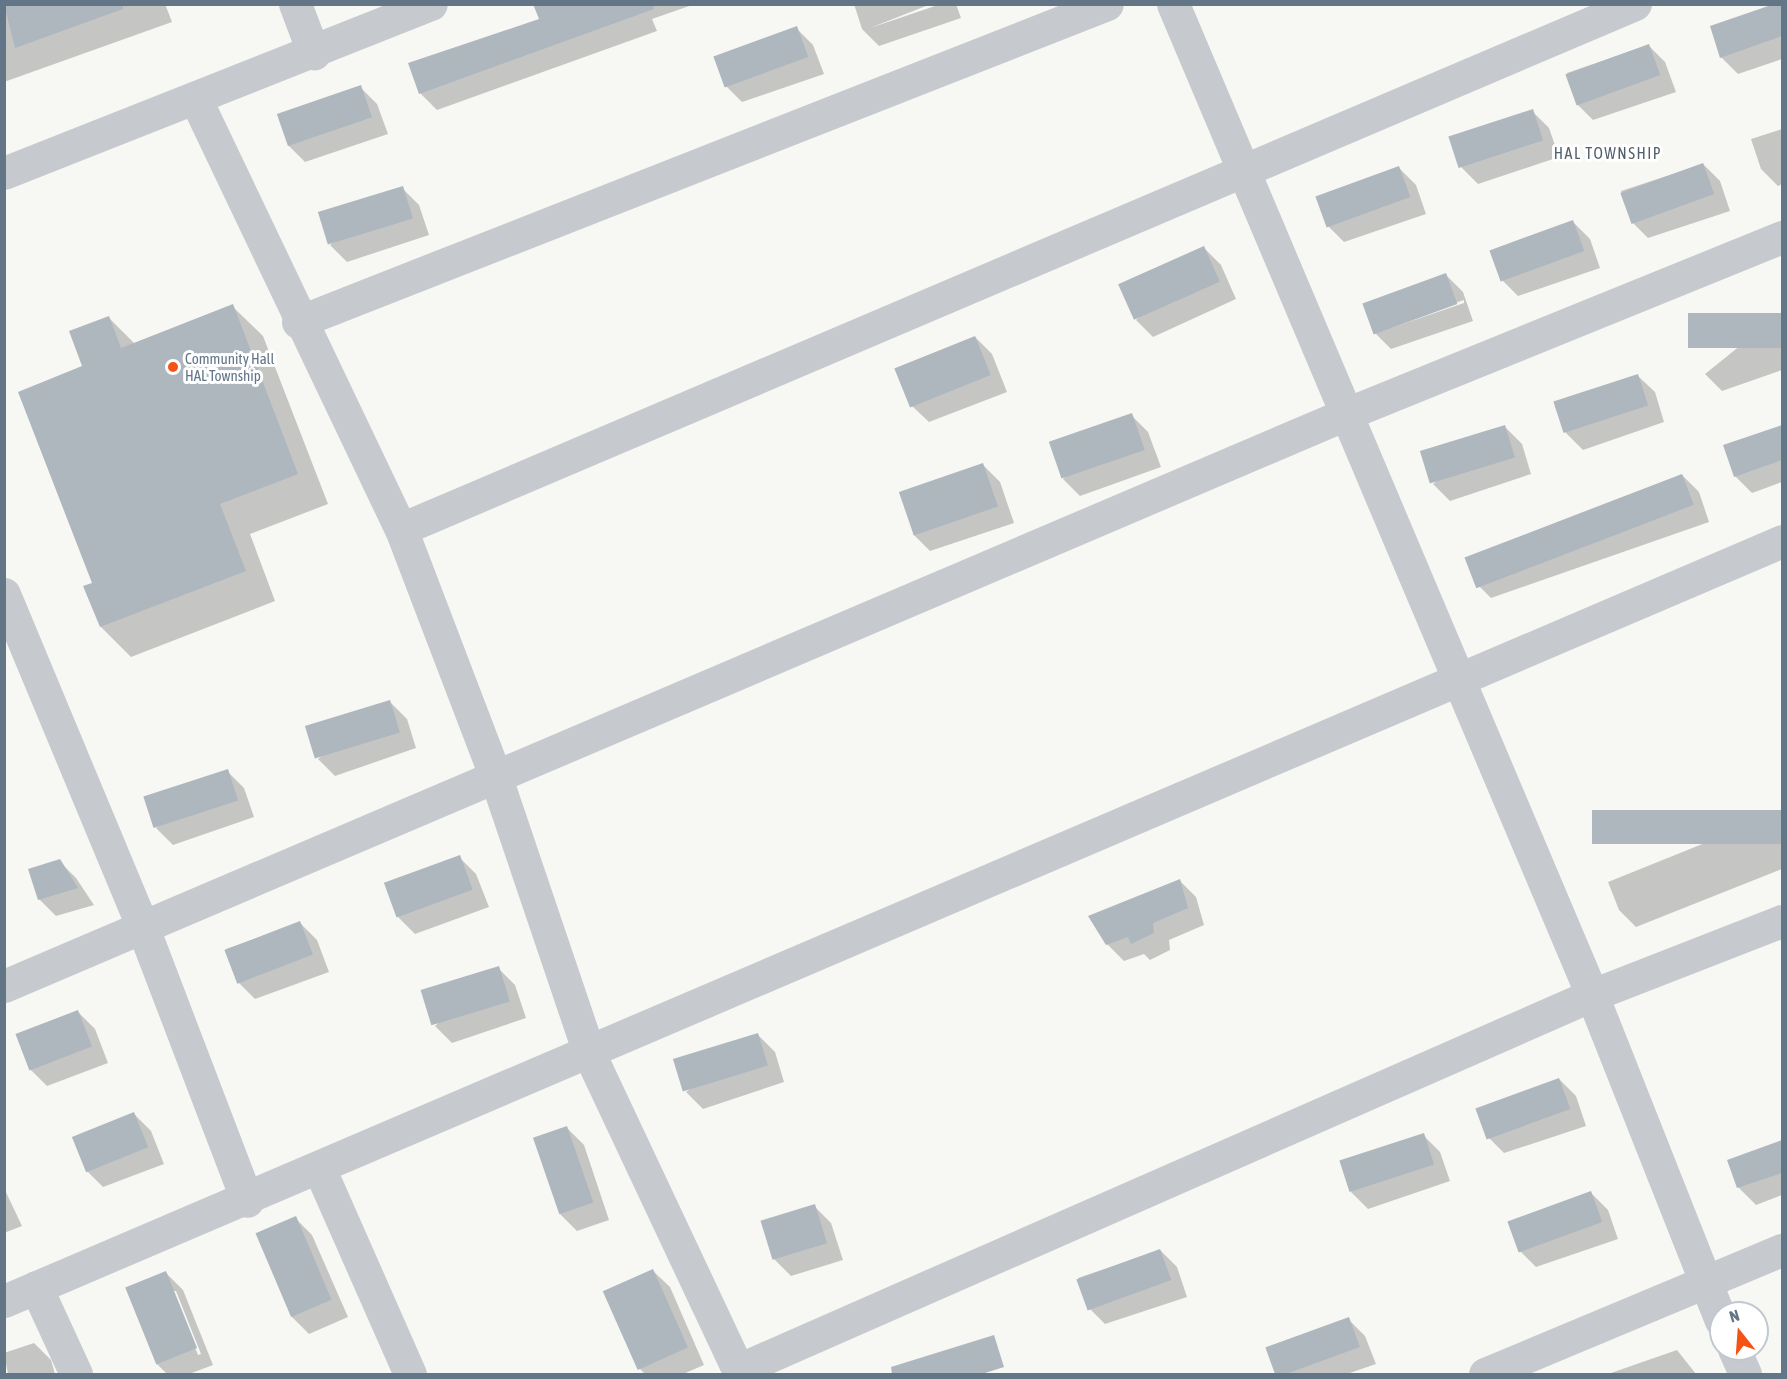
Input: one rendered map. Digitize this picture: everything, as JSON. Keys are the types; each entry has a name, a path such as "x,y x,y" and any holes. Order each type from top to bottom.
{"lane":[{"path":"295,4 314,54"},
{"path":"4,173 196,102 431,4"},
{"path":"298,322 1107,4"},
{"path":"1173,4 1592,995 1712,1301"},
{"path":"400,529 1635,4"},
{"path":"196,102 298,322 400,529 495,775 589,1053 738,1372 1592,995 1782,921"},
{"path":"4,986 1346,414 1782,237"},
{"path":"4,1301 320,1170 1782,541"},
{"path":"4,594 143,928 247,1201"},
{"path":"320,1170 410,1374"},
{"path":"1485,1374 1782,1250"},
{"path":"36,1287 76,1374"}],"building":[{"path":"4,4 123,4 123,9 15,48"},
{"path":"533,4 653,4 654,9 419,94 408,63 539,19"},
{"path":"1774,4 1782,4 1782,36 1720,58 1710,26"},
{"path":"797,26 808,57 725,87 713,56"},
{"path":"1649,44 1660,75 1577,105 1565,74"},
{"path":"361,85 372,117 288,146 277,114"},
{"path":"1533,109 1543,140 1459,168 1448,137"},
{"path":"1703,163 1714,194 1632,224 1620,193"},
{"path":"1399,166 1410,197 1327,227 1315,196"},
{"path":"403,186 413,219 328,245 318,212"},
{"path":"1573,220 1584,251 1501,281 1489,250"},
{"path":"1204,246 1220,282 1134,320 1118,284"},
{"path":"1446,273 1457,304 1374,334 1362,303"},
{"path":"233,304 298,474 220,504 246,571 100,627 83,586 92,583 18,392 82,366 69,331 109,316 121,348"},
{"path":"1688,313 1782,313 1782,348 1688,348"},
{"path":"975,336 991,375 910,408 894,369"},
{"path":"1638,374 1648,405 1564,433 1553,402"},
{"path":"1132,413 1145,450 1061,479 1049,442"},
{"path":"1505,425 1515,458 1430,484 1420,451"},
{"path":"1782,425 1782,460 1734,477 1723,445"},
{"path":"983,463 998,506 914,535 899,492"},
{"path":"1682,474 1694,505 1476,588 1464,557"},
{"path":"390,700 400,733 315,759 305,726"},
{"path":"228,769 238,800 154,828 143,797"},
{"path":"1592,810 1782,810 1782,844 1592,844"},
{"path":"460,855 473,890 397,917 384,883"},
{"path":"60,859 78,888 38,900 28,869"},
{"path":"1180,879 1188,908 1153,923 1154,933 1131,944 1128,937 1106,945 1088,916"},
{"path":"300,921 313,955 237,984 224,950"},
{"path":"499,966 510,1001 431,1025 421,990"},
{"path":"78,1010 92,1046 29,1070 15,1034"},
{"path":"758,1033 768,1066 683,1092 673,1059"},
{"path":"1559,1078 1570,1109 1487,1139 1475,1108"},
{"path":"134,1112 148,1147 86,1172 72,1137"},
{"path":"567,1126 593,1203 559,1214 533,1138"},
{"path":"1424,1133 1434,1164 1350,1192 1339,1161"},
{"path":"1782,1140 1782,1173 1737,1188 1727,1160"},
{"path":"1591,1191 1602,1222 1519,1252 1507,1221"},
{"path":"815,1204 827,1243 772,1260 760,1221"},
{"path":"296,1216 332,1300 291,1317 255,1233"},
{"path":"1160,1249 1171,1280 1088,1310 1076,1279"},
{"path":"653,1269 688,1348 638,1370 603,1291"},
{"path":"166,1271 197,1348 156,1364 125,1287"},
{"path":"1349,1317 1360,1347 1286,1374 1275,1374 1265,1347"},
{"path":"994,1335 1004,1367 982,1374 892,1374 891,1367"}],"place":[{"name":"Community Hall HAL Township","path":"173,367"}],"district":[{"name":"HAL TOWNSHIP","path":"1608,153"}]}
